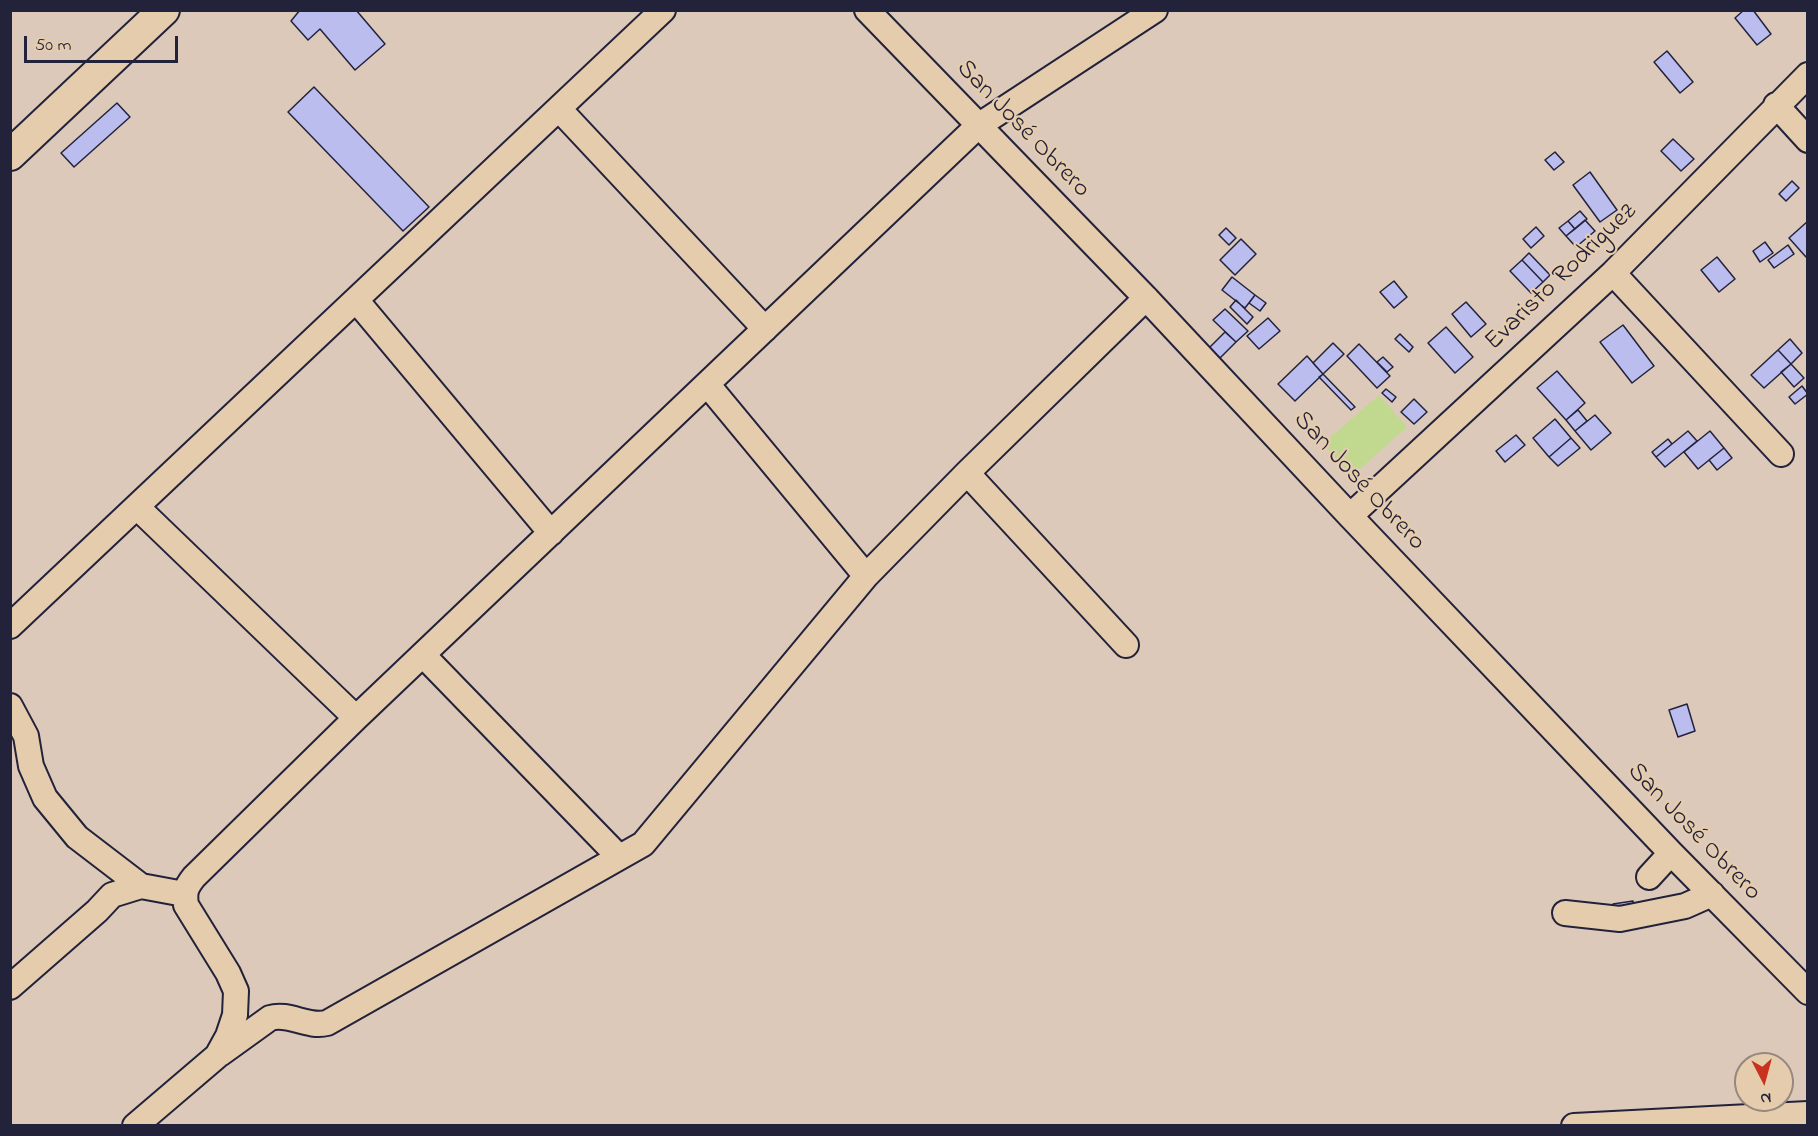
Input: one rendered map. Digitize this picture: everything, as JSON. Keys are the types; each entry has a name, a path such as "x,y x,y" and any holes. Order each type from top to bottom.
{"main road":[{"path":"10,155 164,10"}],"street":[{"path":"10,626 663,10"},
{"name":"San José Obrero","path":"867,10 1146,297 1350,516 1671,853 1808,992"},
{"path":"217,1056 228,1036 235,1015 236,991 228,973 186,905 184,894 194,877 356,718 978,126 1155,10"},
{"name":"Evaristo Rodriguez","path":"1350,516 1613,273 1808,75"},
{"path":"1776,105 1808,140"},
{"path":"559,109 765,329"},
{"path":"1613,273 1781,454"},
{"path":"135,1125 217,1056 270,1018 278,1016 317,1026 327,1023 643,844 866,576 1146,297"},
{"path":"356,300 551,532"},
{"path":"707,384 866,576"},
{"path":"967,473 1125,645"},
{"path":"137,507 356,718"},
{"path":"423,654 619,856"},
{"path":"10,706 26,736 31,766 45,798 77,837 141,886 184,894"},
{"path":"1649,877 1671,853"},
{"path":"10,987 97,911 112,895 141,886"},
{"path":"1565,913 1620,919 1685,906 1712,894"},
{"path":"1574,1125 1782,1120 1808,1114"}],"green space":[{"path":"1379,395 1407,427 1352,476 1323,444"}],"building":[{"path":"300,10 356,10 385,44 355,70 320,29 308,40 291,21"},
{"path":"1744,10 1753,10 1771,34 1757,45 1735,18"},
{"path":"1667,51 1693,82 1680,93 1654,62"},
{"path":"314,87 429,207 403,231 288,112"},
{"path":"117,103 130,117 74,167 61,153"},
{"path":"1673,139 1694,159 1681,171 1661,151"},
{"path":"1555,152 1564,162 1554,170 1545,160"},
{"path":"1590,172 1617,210 1600,222 1573,185"},
{"path":"1792,181 1799,188 1786,201 1779,194"},
{"path":"1580,211 1587,219 1575,229 1568,221"},
{"path":"1585,220 1595,231 1576,247 1566,236"},
{"path":"1568,221 1575,229 1566,236 1559,228"},
{"path":"1808,221 1808,256 1806,257 1789,238"},
{"path":"1536,227 1544,236 1531,248 1523,239"},
{"path":"1226,228 1236,238 1229,245 1219,235"},
{"path":"1241,239 1256,254 1235,275 1220,260"},
{"path":"1765,242 1773,253 1760,262 1753,251"},
{"path":"1788,245 1794,254 1774,268 1768,260"},
{"path":"1529,253 1550,275 1543,282 1522,260"},
{"path":"1717,257 1735,279 1719,292 1701,270"},
{"path":"1522,260 1543,282 1531,293 1510,271"},
{"path":"1232,277 1255,295 1245,308 1222,290"},
{"path":"1394,281 1407,297 1394,308 1380,292"},
{"path":"1255,295 1266,303 1260,311 1249,303"},
{"path":"1236,300 1253,317 1247,324 1230,307"},
{"path":"1466,302 1486,324 1471,337 1452,314"},
{"path":"1225,309 1248,331 1236,342 1213,320"},
{"path":"1268,318 1280,331 1259,349 1247,336"},
{"path":"1623,325 1654,366 1632,383 1600,342"},
{"path":"1446,327 1473,357 1455,373 1428,343"},
{"path":"1225,332 1236,342 1220,358 1209,348"},
{"path":"1400,334 1413,347 1409,352 1395,339"},
{"path":"1790,339 1802,353 1791,364 1778,350"},
{"path":"1333,343 1344,354 1323,374 1313,363"},
{"path":"1359,344 1390,376 1377,388 1347,356"},
{"path":"1778,350 1791,364 1764,388 1751,375"},
{"path":"1307,356 1323,374 1295,401 1278,384"},
{"path":"1383,357 1393,367 1387,372 1377,362"},
{"path":"1791,364 1804,378 1794,387 1781,372"},
{"path":"1557,371 1585,403 1566,420 1537,388"},
{"path":"1323,374 1355,407 1351,410 1319,377"},
{"path":"1802,386 1808,394 1795,404 1789,397"},
{"path":"1386,389 1396,397 1392,402 1382,393"},
{"path":"1414,399 1427,412 1414,424 1401,412"},
{"path":"1578,410 1587,421 1575,431 1566,420"},
{"path":"1595,415 1611,433 1591,450 1575,431"},
{"path":"1555,419 1571,438 1549,457 1533,438"},
{"path":"1688,431 1697,441 1665,467 1656,457"},
{"path":"1710,431 1724,448 1698,469 1684,452"},
{"path":"1516,435 1525,445 1505,462 1496,451"},
{"path":"1571,438 1580,448 1558,466 1549,457"},
{"path":"1668,439 1672,444 1656,457 1652,452"},
{"path":"1724,448 1732,458 1717,470 1709,460"},
{"path":"1687,704 1695,731 1678,737 1669,710"},
{"path":"1633,901 1634,912 1614,915 1613,904"}]}
